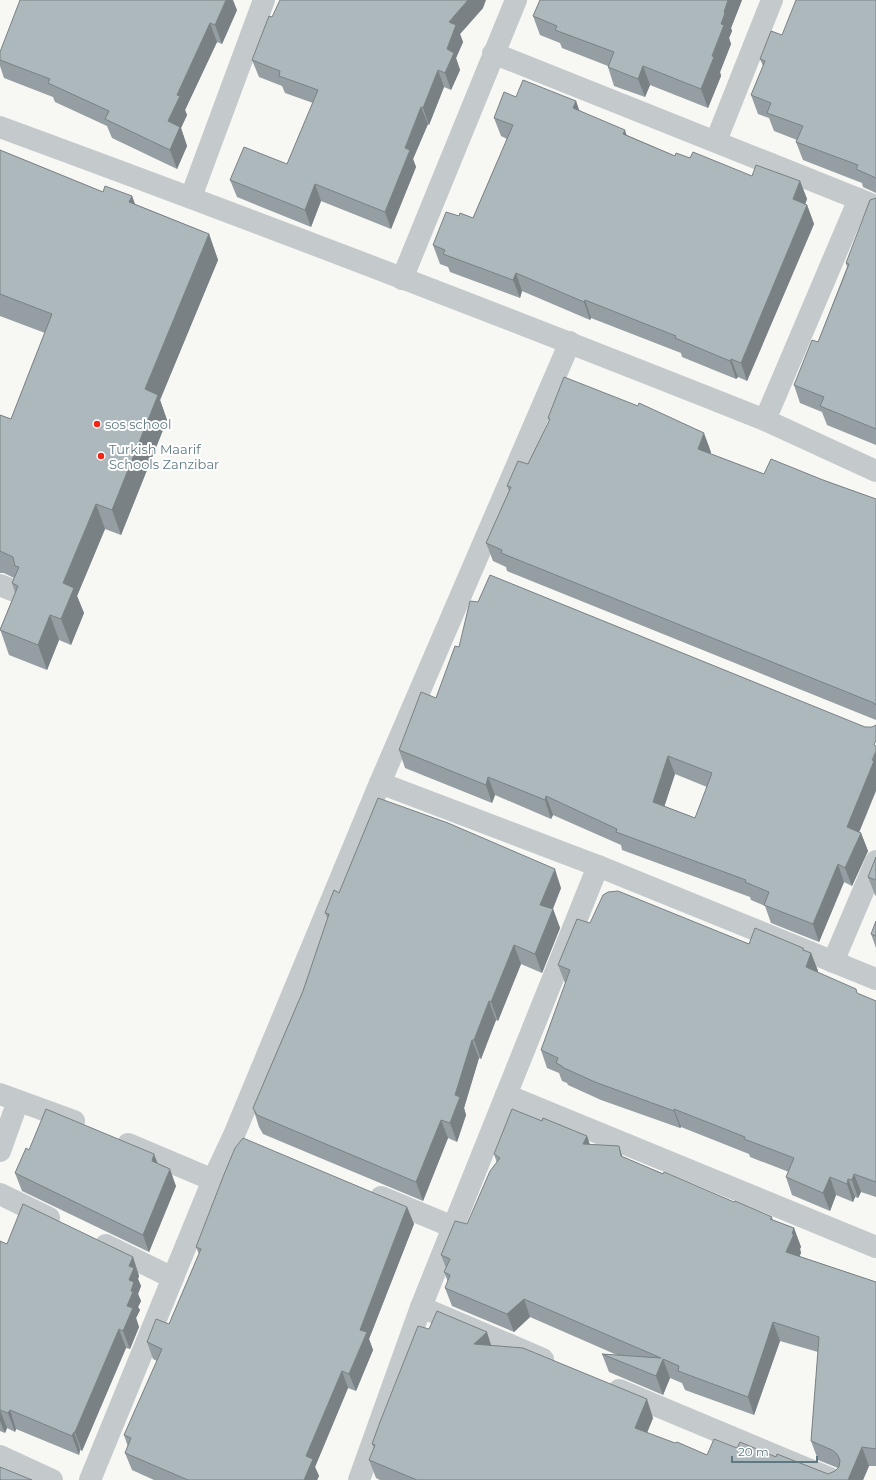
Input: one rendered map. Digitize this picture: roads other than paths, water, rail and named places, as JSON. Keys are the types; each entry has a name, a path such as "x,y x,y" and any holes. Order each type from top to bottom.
{"street":[{"path":"191,197 264,0"},
{"path":"402,279 493,53 516,0"},
{"path":"716,141 772,0"},
{"path":"493,53 867,202 764,420"},
{"path":"0,127 191,197 570,342 764,420 876,471"},
{"path":"90,1480 213,1180 234,1135 380,783 570,342"},
{"path":"472,570 494,579"},
{"path":"380,783 598,866 876,979"},
{"path":"834,962 876,861"},
{"path":"359,1480 421,1307 598,866"},
{"path":"506,1095 876,1247"},
{"path":"0,1151 9,1098 101,1133 213,1180"},
{"path":"234,1135 256,1144"},
{"path":"366,1190 453,1227"},
{"path":"0,1194 69,1228"},
{"path":"90,1238 173,1278"},
{"path":"421,1307 561,1366"},
{"path":"598,1381 834,1480"},
{"path":"0,1456 52,1480"}],"place":[{"name":"sos school","path":"97,424"},
{"name":"Turkish Maarif Schools Zanzibar","path":"101,456"}]}
